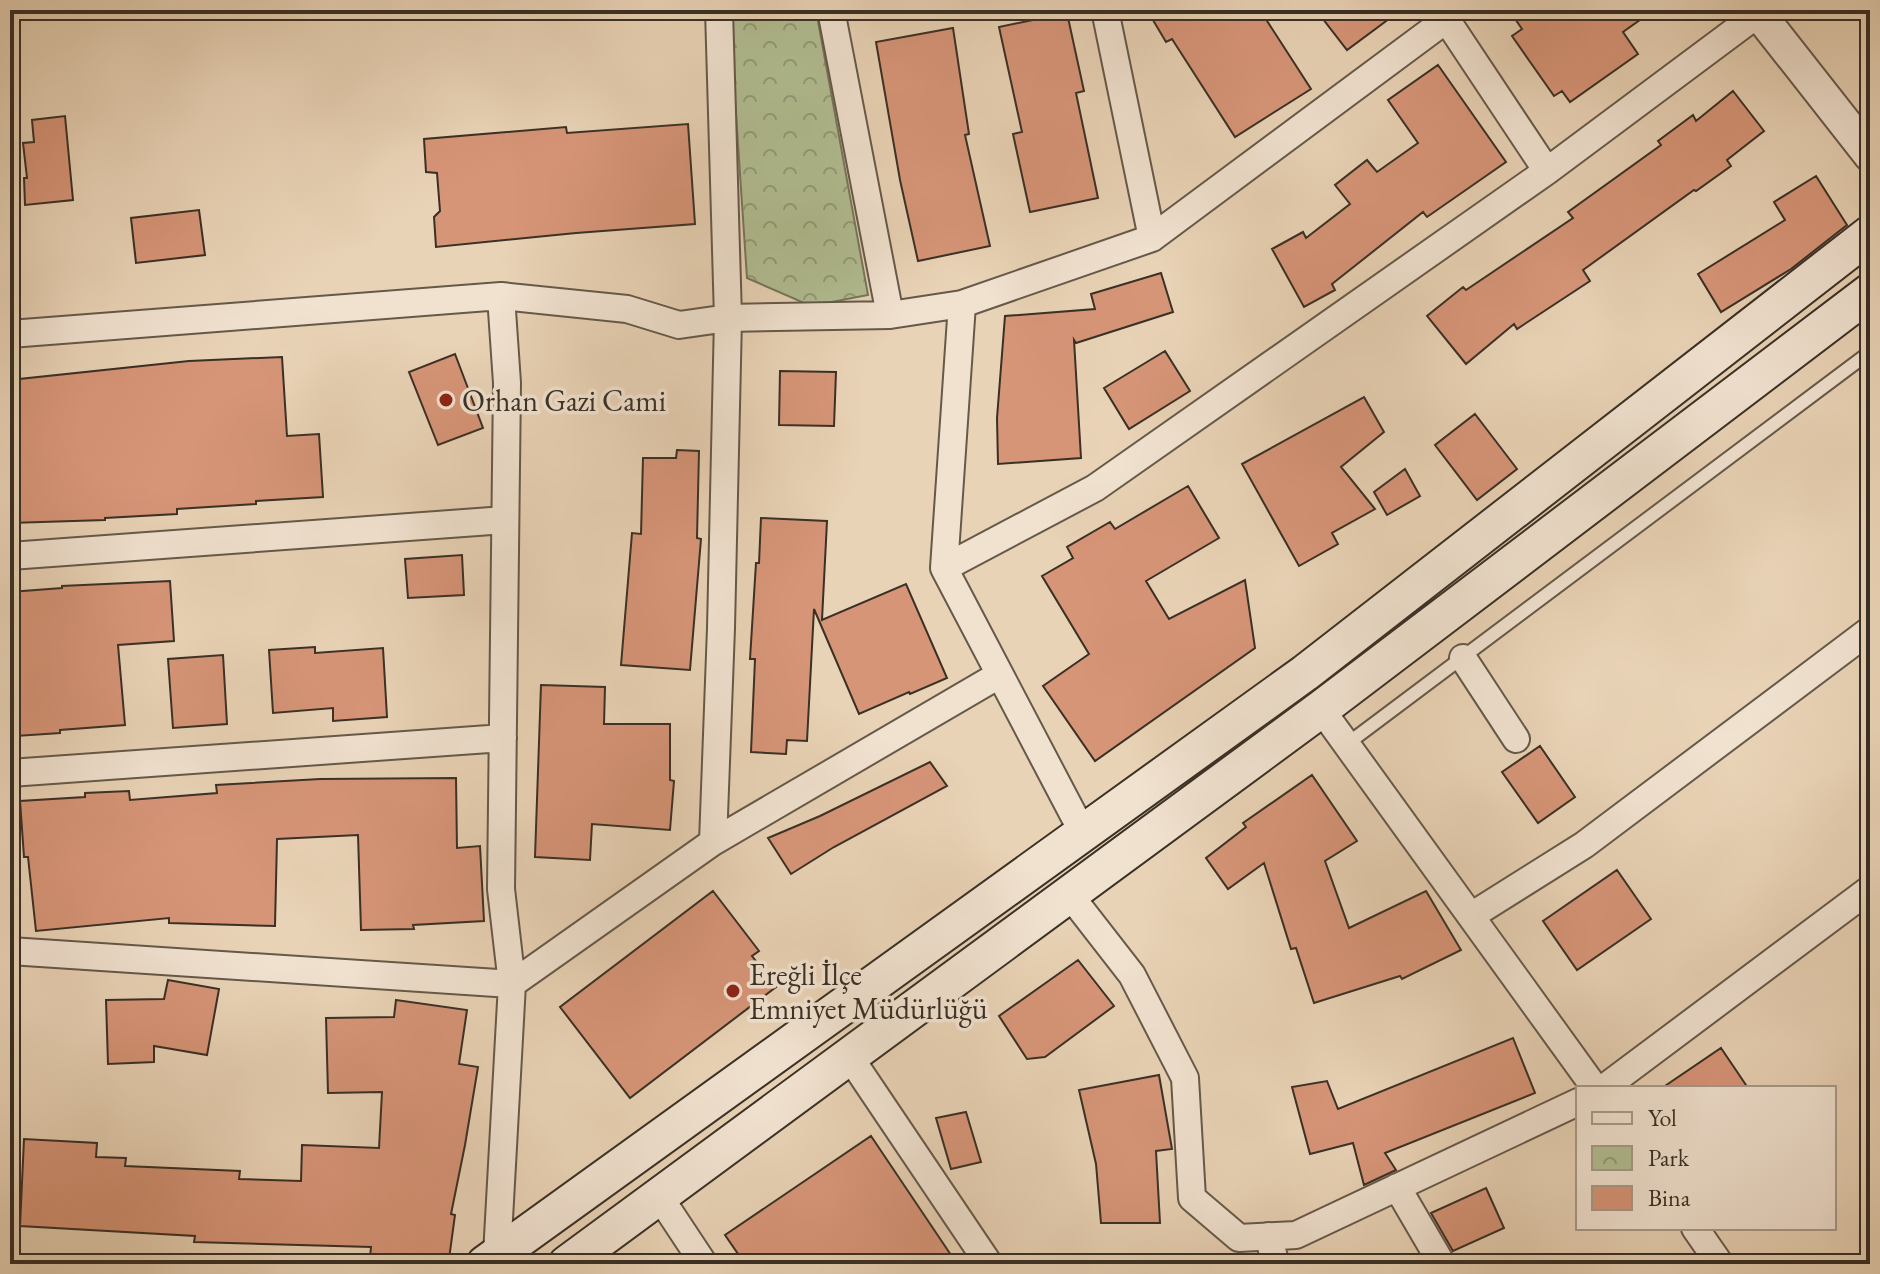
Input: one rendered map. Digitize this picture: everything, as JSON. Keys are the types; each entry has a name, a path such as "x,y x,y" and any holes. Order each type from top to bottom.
{"main road":[{"path":"494,1261 1305,673 1870,234"},
{"path":"567,1264 1321,709 1870,292"}],"street":[{"path":"713,842 728,318 719,10"},
{"path":"831,10 890,315"},
{"path":"1105,10 1152,238"},
{"path":"944,568 1095,488 1547,171 1758,11 1870,155"},
{"path":"10,334 501,296 627,309 679,325 728,318 890,315 962,304 1152,238 1444,15 1547,171"},
{"path":"494,1261 512,984 501,889 507,383 501,296"},
{"path":"962,304 944,568 1083,833"},
{"path":"10,556 505,520"},
{"path":"1471,916 1584,845 1870,630"},
{"path":"1463,658 1516,739"},
{"path":"10,951 512,984 713,842 999,675"},
{"path":"1321,709 1594,1086"},
{"path":"10,773 503,738"},
{"path":"1607,1086 1870,889"},
{"path":"1069,894 1132,975 1185,1078 1192,1198 1239,1238 1296,1235 1576,1103"},
{"path":"849,1056 989,1264"},
{"path":"1397,1187 1442,1264"},
{"path":"659,1196 704,1264"},
{"path":"1696,1230 1720,1264"},
{"path":"1268,1236 1276,1264"}],"lane":[{"path":"1347,744 1870,352"}],"green space":[{"path":"729,10 816,10 868,295 811,306 747,278"}],"building":[{"path":"1147,10 1260,10 1311,89 1235,137 1172,39 1166,42"},
{"path":"1316,10 1401,10 1347,50"},
{"path":"1509,10 1654,10 1623,32 1638,54 1570,102 1562,91 1554,96 1512,36 1522,29"},
{"path":"1067,13 1084,91 1076,93 1098,198 1030,212 1013,134 1022,132 999,27"},
{"path":"953,28 969,134 965,135 990,246 918,261 900,180 876,42"},
{"path":"1438,65 1506,162 1427,217 1423,212 1332,284 1335,290 1304,307 1272,249 1303,232 1306,238 1350,204 1335,185 1367,160 1377,172 1418,143 1388,100"},
{"path":"1733,91 1764,131 1727,160 1731,166 1583,270 1590,281 1517,329 1514,324 1466,364 1427,316 1463,287 1466,290 1573,218 1568,212 1661,145 1658,141 1693,115 1696,121"},
{"path":"65,116 73,200 25,205 24,178 27,178 23,143 34,142 32,120"},
{"path":"688,124 695,224 436,247 434,217 440,211 437,173 426,172 424,139 566,127 567,133"},
{"path":"1816,176 1847,225 1791,269 1721,312 1698,274 1785,220 1774,202"},
{"path":"199,210 205,255 136,263 131,218"},
{"path":"1161,273 1173,312 1076,343 1074,340 1081,458 998,464 997,418 1005,316 1095,309 1091,294"},
{"path":"1165,351 1190,391 1129,429 1104,388"},
{"name":"Orhan Gazi Cami","path":"455,354 483,428 438,445 409,372"},
{"path":"282,357 287,436 319,434 323,497 177,509 177,514 105,520 10,523 10,380 189,361"},
{"path":"780,371 836,372 834,426 779,425"},
{"path":"1364,397 1384,432 1341,467 1375,509 1332,533 1338,544 1299,566 1242,464"},
{"path":"1475,414 1517,469 1477,500 1435,445"},
{"path":"677,450 699,451 697,538 701,539 690,670 621,665 632,533 641,534 643,458 676,458"},
{"path":"1405,469 1420,496 1387,515 1374,492"},
{"path":"1188,486 1219,538 1146,581 1169,619 1245,580 1255,648 1095,761 1043,686 1089,654 1042,576 1073,558 1067,547 1110,522 1115,529"},
{"path":"761,518 827,521 822,620 906,584 947,678 859,714 814,609 807,741 787,740 786,754 751,752 755,659 750,659"},
{"path":"462,555 464,595 408,598 405,559"},
{"path":"170,581 174,641 118,645 125,725 16,736 10,653 10,592 62,586"},
{"path":"315,647 315,653 383,648 387,717 333,721 333,708 273,713 269,650"},
{"path":"223,655 227,724 173,728 168,659"},
{"path":"541,685 605,687 604,724 670,724 670,780 674,781 670,830 592,824 590,860 535,857"},
{"path":"1540,746 1575,797 1538,823 1502,772"},
{"path":"930,762 947,786 791,874 768,838 820,816"},
{"path":"1312,775 1357,841 1325,861 1349,928 1426,891 1461,950 1402,979 1400,976 1314,1003 1296,948 1291,949 1264,863 1228,889 1206,858 1246,827 1243,823"},
{"path":"456,778 457,848 480,846 484,921 413,925 414,929 361,930 358,835 277,839 275,926 169,923 169,918 36,931 28,857 24,857 20,801 129,791 130,800 217,793 216,785 320,779"},
{"path":"1617,870 1651,919 1577,970 1543,921"},
{"path":"713,891 759,951 752,956 776,987 630,1098 560,1007"},
{"path":"1078,960 1114,1006 1045,1057 1027,1059 999,1016"},
{"path":"168,980 219,989 207,1055 154,1046 154,1062 108,1064 106,1000 164,999"},
{"path":"396,1000 467,1010 459,1064 478,1067 451,1214 455,1215 449,1259 370,1257 371,1247 194,1242 195,1236 20,1226 24,1139 97,1143 96,1157 126,1158 125,1166 240,1171 239,1179 301,1181 302,1145 379,1148 382,1092 328,1093 326,1018 394,1017"},
{"path":"1513,1038 1535,1093 1385,1153 1396,1170 1364,1185 1353,1143 1310,1154 1292,1087 1327,1081 1338,1109"},
{"path":"1721,1048 1747,1086 1665,1086"},
{"path":"1159,1075 1172,1149 1156,1151 1160,1223 1101,1223 1096,1164 1079,1090"},
{"path":"966,1112 981,1162 951,1169 936,1118"},
{"path":"871,1136 957,1264 745,1264 725,1235"},
{"path":"1486,1188 1504,1228 1453,1251 1431,1213"}],"place":[{"name":"Orhan Gazi Cami","path":"446,400"},
{"name":"Ereğli İlçe Emniyet Müdürlüğü","path":"733,991"}]}
